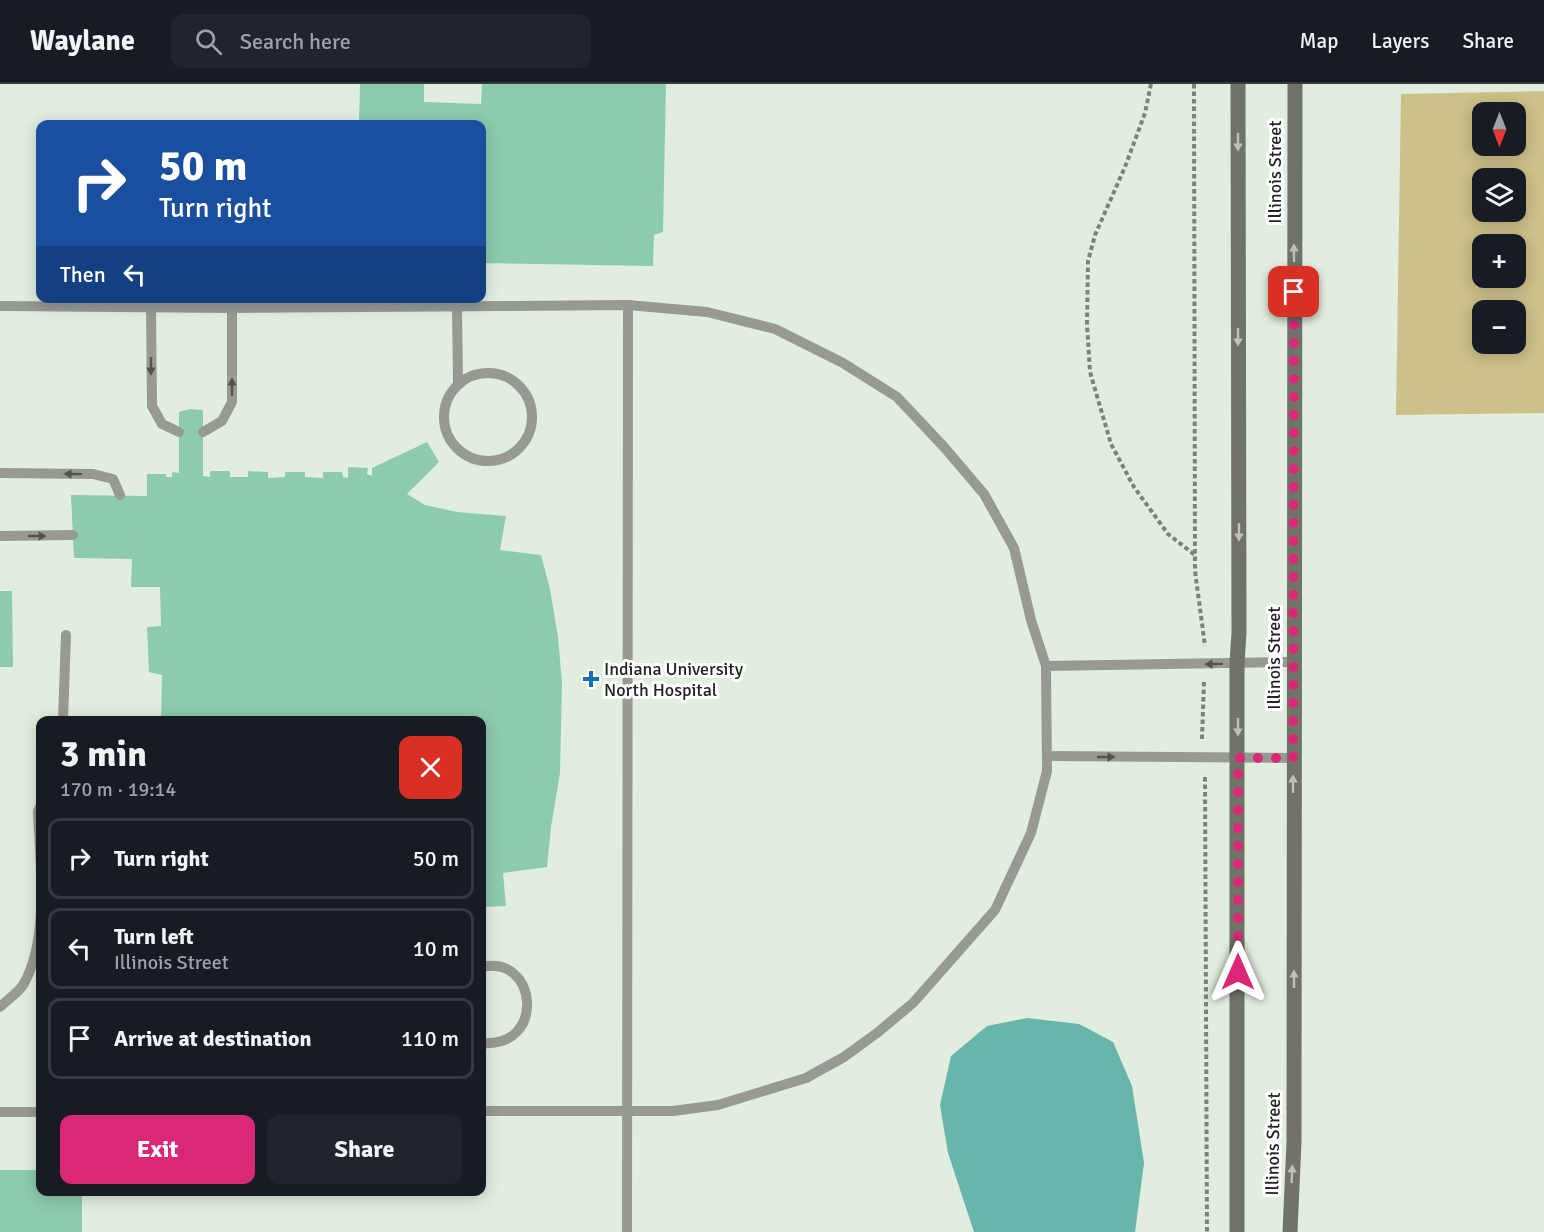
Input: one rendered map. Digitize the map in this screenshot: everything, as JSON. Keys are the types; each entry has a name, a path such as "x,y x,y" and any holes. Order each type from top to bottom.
{"street":[{"name":"Illinois Street","path":"1237,1232 1238,84"},
{"name":"Illinois Street","path":"1290,1232 1294,1142 1294,84"}],"lane":[{"path":"627,1232 628,305"},
{"path":"0,306 232,308 628,305 707,312 775,329 843,363 897,397 984,494 1014,549 1031,620 1046,666 1047,771 1031,833 995,910 914,1003 844,1057 806,1078 718,1105 673,1111 486,1111"},
{"path":"457,306 458,384 447,399 443,413 444,427 450,441 459,452 472,459 486,462 501,460 514,453 525,443 531,429 532,414 529,399 520,387 508,378 494,374 480,374 466,378 458,384"},
{"path":"151,308 152,406 162,424 179,432"},
{"path":"203,432 222,421 232,402 232,308"},
{"path":"0,473 93,474 113,479 120,495"},
{"path":"0,536 73,535"},
{"path":"63,716 66,635"},
{"path":"1046,666 1294,662"},
{"path":"1047,756 1293,758"},
{"path":"0,1007 23,986 36,952"},
{"path":"486,967 499,967 512,972 524,988 528,1007 525,1020 512,1035 495,1043 486,1043"},
{"path":"0,1112 36,1112"}],"path":[{"path":"1151,84 1141,124 1095,235 1088,261 1087,324 1090,372 1096,400 1111,444 1134,488 1168,534 1195,556"}],"shaded area":[{"path":"1544,91 1544,413 1396,415 1401,94"}],"water":[{"path":"1027,1018 1079,1024 1113,1042 1132,1086 1144,1163 1135,1232 974,1232 948,1153 940,1105 951,1056 987,1026"}],"building":[{"path":"360,84 424,84 424,102 481,104 482,84 666,84 663,232 654,235 653,266 486,263 486,120 359,120"},
{"path":"190,409 203,410 203,476 210,477 210,471 230,471 230,477 248,477 248,471 268,472 268,478 285,477 285,472 305,472 305,477 323,478 323,472 342,472 343,477 348,478 348,467 368,468 367,474 372,476 372,468 427,442 439,462 407,494 425,505 457,512 506,516 500,550 541,555 550,589 558,637 562,683 560,773 547,867 503,873 506,906 486,907 486,716 161,716 162,675 149,672 147,627 161,626 160,587 131,587 132,559 74,558 71,495 147,496 147,474 166,474 166,477 172,477 172,472 179,473 179,412"},
{"path":"0,591 12,591 13,667 0,667"},
{"path":"0,1170 36,1170 36,1196 82,1196 82,1232 0,1232"}],"place":[{"name":"Indiana University North Hospital","path":"591,679"}],"route":[{"path":"1238,972 1238,758 1293,758 1294,292"}]}
